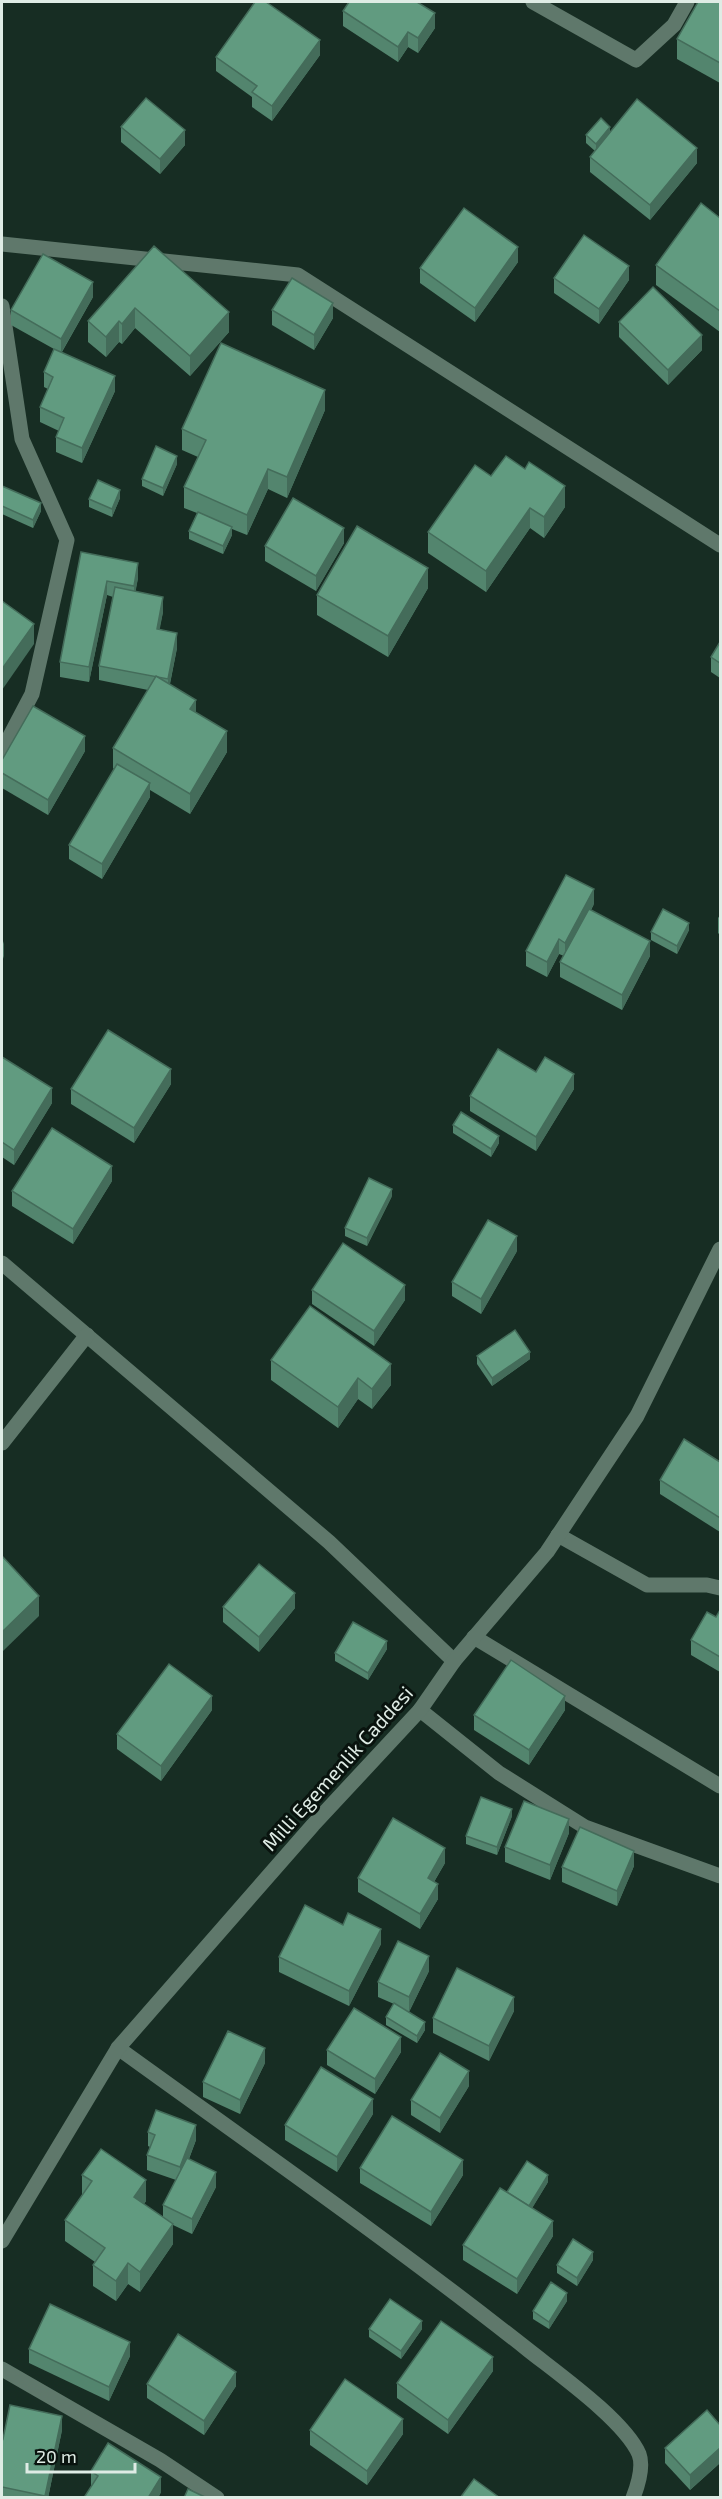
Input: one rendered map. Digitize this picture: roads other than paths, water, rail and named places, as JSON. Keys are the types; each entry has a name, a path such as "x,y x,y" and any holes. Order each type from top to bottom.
{"street":[{"path":"532,2 636,60 674,26 687,2"},
{"path":"2,244 298,275 720,545"},
{"path":"2,306 22,439 67,540 32,693 2,751"},
{"name":"Milli Egemenlik Caddesi","path":"2,2241 118,2048 313,1825 420,1710 454,1661 547,1552 637,1416 720,1249"},
{"path":"2,1263 329,1542 454,1661"},
{"path":"2,1443 87,1335"},
{"path":"558,1534 646,1585 707,1585 720,1588"},
{"path":"474,1637 720,1786"},
{"path":"420,1710 499,1773 585,1827 720,1876"},
{"path":"118,2048 431,2274 584,2395 623,2431 639,2455 640,2482 633,2498"},
{"path":"2,2369 160,2460 217,2498"}]}
